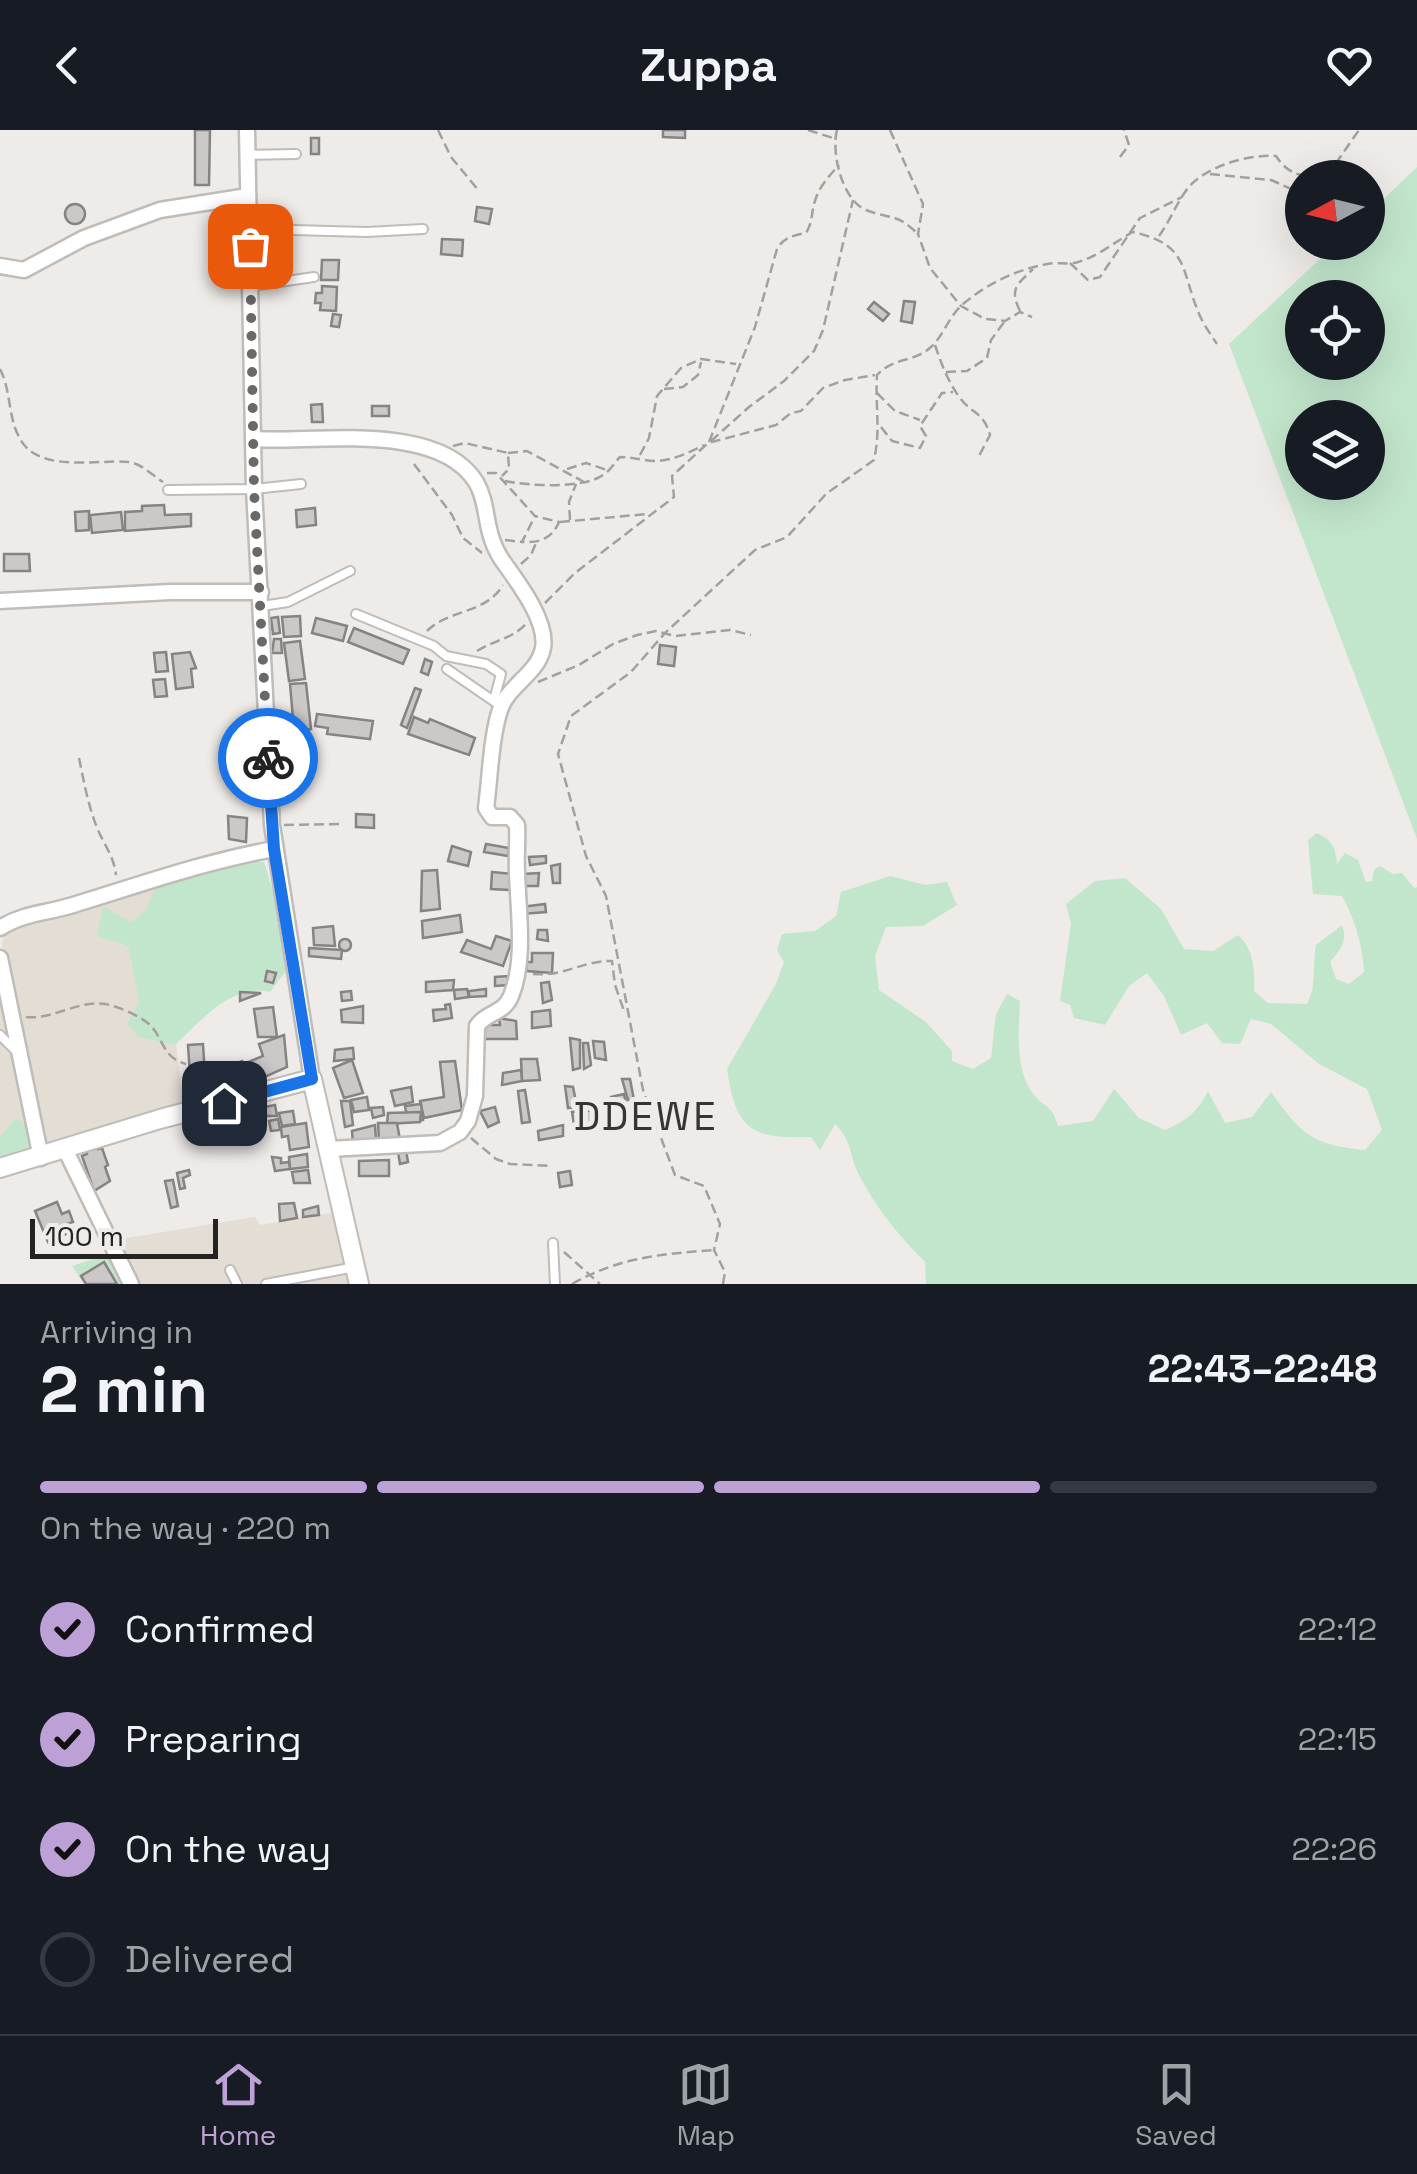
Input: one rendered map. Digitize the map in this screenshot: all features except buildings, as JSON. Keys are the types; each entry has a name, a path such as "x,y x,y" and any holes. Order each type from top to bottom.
{"street":[{"path":"246,130 254,489 274,849 312,1079 357,1275"},
{"path":"0,266 24,270 101,230 160,210 248,196"},
{"path":"254,439 352,438 437,450 470,474 478,486 488,538 535,613 544,640 536,666 497,705 486,808 492,817 510,817 517,825 516,974 504,1008 482,1018 477,1026 475,1096 468,1121 460,1132 440,1143 329,1149"},
{"path":"0,601 170,592 261,599"},
{"path":"0,928 15,918 115,892 184,868 274,849"},
{"path":"0,958 41,1158"},
{"path":"0,1168 160,1119 312,1079"},
{"path":"65,1150 132,1284"}],"lane":[{"path":"247,155 296,154"},
{"path":"250,229 423,230"},
{"path":"252,286 314,277"},
{"path":"172,490 301,484"},
{"path":"261,599 288,602 350,571"},
{"path":"356,614 419,640 446,656 486,664 501,674 497,705 447,668"},
{"path":"0,1035 19,1054"},
{"path":"553,1243 556,1284"},
{"path":"230,1270 236,1284"},
{"path":"266,1284 357,1275"}],"path":[{"path":"438,130 452,157 479,191"},
{"path":"808,130 834,138"},
{"path":"836,130 839,165 853,200 864,210 901,218 918,234"},
{"path":"890,130 922,204 918,234 930,268 961,306 985,319 1005,321"},
{"path":"1120,157 1129,145 1124,130"},
{"path":"1339,160 1359,130"},
{"path":"1158,238 1198,178 1236,161 1263,155 1276,156 1285,169"},
{"path":"708,444 756,327 777,249 793,236 806,234 818,193 839,165"},
{"path":"1208,174 1271,180 1285,186"},
{"path":"1070,263 1088,280 1100,277 1140,218 1183,197"},
{"path":"464,660 489,643 516,635 574,573 674,497 672,476 814,352 823,330 853,200"},
{"path":"503,479 528,486 586,483 608,470 620,456 640,456 645,460 678,458 708,444 776,425 790,413 801,411 823,388 877,374 897,359 916,357 935,345 940,332 961,306 1013,272 1078,262 1133,232 1158,238 1179,257 1190,279 1199,315 1217,344"},
{"path":"1032,317 1020,312 1013,298 1015,288 1034,268"},
{"path":"945,372 967,371 987,358 990,340 1005,321 1020,312"},
{"path":"935,345 961,401 984,418 990,435 979,456"},
{"path":"640,456 650,438 656,396 681,368 702,359 738,365"},
{"path":"662,390 683,387 698,375 702,359"},
{"path":"0,369 18,436 28,450 40,457 138,465 172,490"},
{"path":"724,1284 725,1272 714,1250 720,1224 704,1186 674,1176 643,1090 606,896 586,856 558,754 571,716 631,672 665,633 756,550 787,536 826,494 874,460 880,426 877,374"},
{"path":"876,392 894,410 923,421"},
{"path":"880,426 892,440 920,448 926,436 920,426 923,421 942,394 956,392"},
{"path":"437,450 466,442 508,453 526,451 586,483"},
{"path":"503,479 509,468 508,453"},
{"path":"414,464 472,548 507,566"},
{"path":"563,470 586,464 608,470"},
{"path":"470,474 496,473 535,516 559,522 651,514"},
{"path":"570,521 569,502 576,483"},
{"path":"535,516 522,542 536,543"},
{"path":"419,640 435,623 496,598 507,566 530,555 536,543 554,532 559,522"},
{"path":"509,694 579,666 613,644 656,631 675,636 730,630 752,634"},
{"path":"78,758 90,809 116,871 115,892"},
{"path":"272,825 342,824"},
{"path":"516,974 560,974 592,962 612,962 614,985 624,1011"},
{"path":"10,1014 39,1018 83,1004 106,1004 149,1024 164,1051 186,1064"},
{"path":"460,1132 478,1141 496,1159 510,1164 550,1166"},
{"path":"553,1243 600,1284"},
{"path":"572,1284 610,1264 653,1254 714,1250"}],"shaded area":[{"path":"156,886 184,1105 157,1110 44,1151 4,959 2,942 6,932 13,923"},
{"path":"0,982 33,1150 0,1160"},
{"path":"336,1212 353,1284 135,1284 114,1240 255,1217 260,1225"}],"green space":[{"path":"1417,167 1417,839 1288,500 1385,500 1385,400 1285,400 1285,491 1229,344 1285,292 1285,380 1385,380 1385,280 1297,280 1319,260 1385,260 1385,198"},
{"path":"1317,833 1332,845 1337,864 1345,853 1358,860 1366,882 1372,881 1374,870 1380,866 1393,874 1402,873 1417,887 1417,1284 926,1284 925,1262 872,1198 835,1124 820,1150 811,1137 774,1136 750,1127 735,1106 727,1069 776,984 784,962 777,950 782,934 815,931 836,916 841,892 890,876 926,885 947,882 957,905 923,926 886,927 875,956 879,990 926,1022 952,1051 952,1061 973,1069 991,1058 996,1014 1007,994 1020,1001 1019,1050 1024,1075 1035,1096 1051,1110 1058,1126 1093,1121 1114,1089 1139,1118 1165,1130 1191,1115 1208,1091 1225,1123 1252,1117 1271,1092 1309,1135 1332,1145 1365,1150 1382,1130 1367,1089 1319,1064 1271,1024 1251,1019 1240,1044 1222,1043 1207,1023 1181,1035 1164,996 1147,973 1129,986 1105,1025 1074,1018 1070,1005 1060,1001 1071,924 1066,904 1095,881 1125,878 1161,909 1184,949 1213,951 1238,935 1252,961 1254,991 1268,1003 1307,1004 1316,945 1342,925 1342,945 1330,962 1336,979 1349,984 1364,972 1360,943 1342,896 1313,894 1308,840"},
{"path":"234,862 264,862 282,919 285,972 270,992 242,993 230,998 175,1045 139,1037 127,1024 139,1001 128,946 97,936 103,906 131,922 146,910 156,886"},
{"path":"16,1118 30,1132 29,1153 0,1161 0,1137"},
{"path":"111,1253 125,1284 84,1284 72,1266"}],"way so far":[{"path":"250,246 254,489 268,758"}],"district":[{"name":"DDEWE","path":"646,1116"}],"route":[{"path":"224,1103 312,1079 274,849 268,758"}]}
